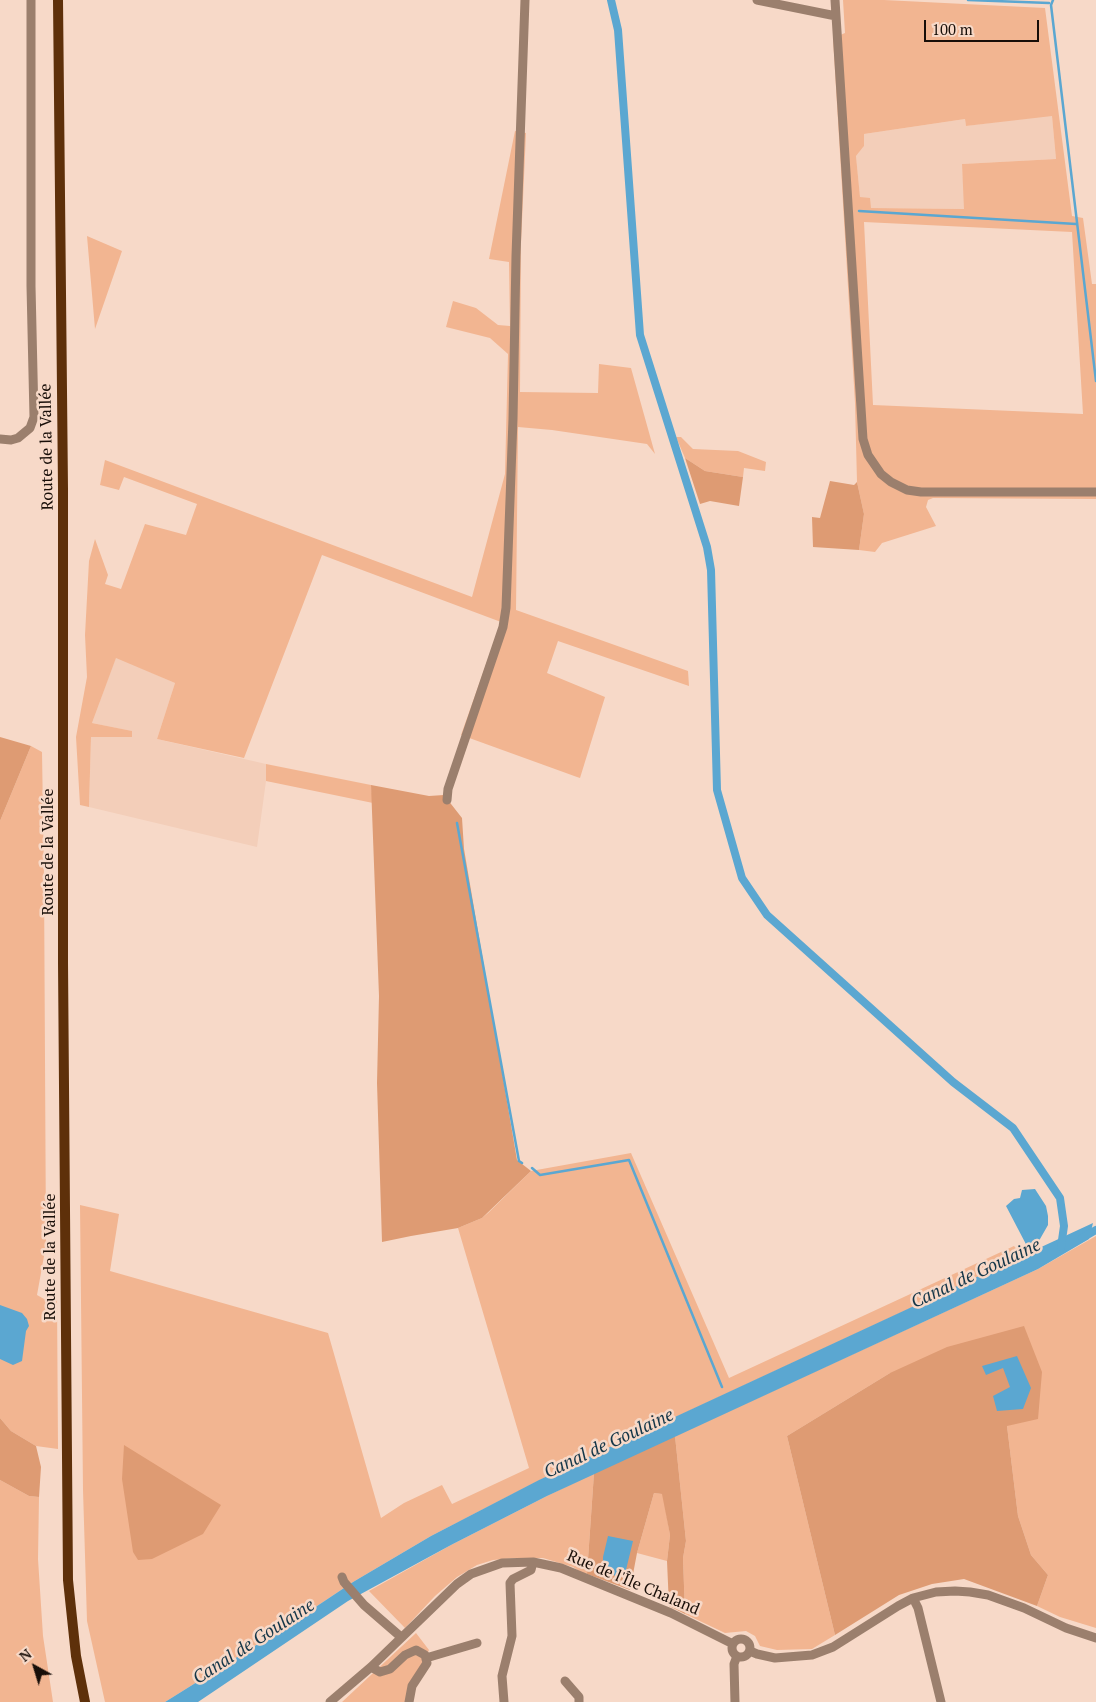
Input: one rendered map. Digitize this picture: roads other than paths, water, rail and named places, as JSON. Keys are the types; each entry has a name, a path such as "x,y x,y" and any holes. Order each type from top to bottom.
{"main road":[{"name":"Route de la Vallée","path":"58,0 68,1580 76,1656 85,1702"}],"street":[{"path":"0,439 11,440 18,438 30,428 34,417 31,286 32,0"},
{"path":"447,800 448,789 503,627 506,608 525,0"},
{"path":"757,0 836,16"},
{"path":"834,0 863,439 868,455 881,474 891,482 907,490 921,492 1096,492"},
{"path":"504,1702 502,1676 512,1636 510,1583 513,1579 531,1570 533,1562"},
{"name":"Rue de l'Île Chaland","path":"330,1702 371,1667 444,1594 471,1574 502,1563 533,1562 561,1568 619,1591 733,1644"},
{"path":"343,1580 364,1605 401,1638"},
{"path":"750,1651 764,1656 785,1658 823,1652 913,1598 936,1592 955,1591 988,1595 1024,1608 1066,1628 1096,1638"},
{"path":"913,1598 918,1608 941,1702"},
{"path":"737,1656 733,1651 733,1644 739,1640 745,1640 749,1644 750,1651"},
{"path":"426,1658 477,1643"},
{"path":"371,1667 380,1672 390,1669 405,1655 416,1650 425,1655 428,1663 412,1686 409,1702"},
{"path":"737,1656 744,1656 750,1651"},
{"path":"735,1702 734,1664 737,1656"},
{"path":"565,1681 579,1697 579,1702"}],"water":[{"path":"1035,1189 1046,1206 1048,1225 1036,1246 1029,1250 1006,1206 1014,1199 1020,1198 1022,1190"},
{"path":"1093,1223 1089,1239 1038,1269 547,1496 348,1601 198,1702 165,1702 290,1624 353,1582 431,1536 539,1480"},
{"path":"0,1305 22,1313 27,1319 29,1326 26,1331 22,1361 13,1365 0,1359"},
{"path":"1017,1356 1031,1388 1023,1409 997,1411 993,1396 1010,1387 1003,1368 986,1375 982,1366"},
{"path":"608,1536 633,1541 625,1574 615,1576 603,1566"}],"waterway":[{"path":"611,0 618,30 640,335 707,547 711,570 717,790 742,878 767,915 953,1082 1013,1128 1060,1198 1064,1226 1061,1247"},
{"path":"968,0 1049,3"},
{"path":"1053,0 1051,5 1096,381"},
{"path":"859,211 1076,224"},
{"path":"457,823 519,1161 522,1163"},
{"path":"532,1168 540,1175 629,1160 722,1387"},
{"path":"1082,1238 1096,1230"}],"water label":[{"name":"Canal de Goulaine","path":"976,1274"},
{"name":"Canal de Goulaine","path":"609,1444"},
{"name":"Canal de Goulaine","path":"254,1642"}]}
